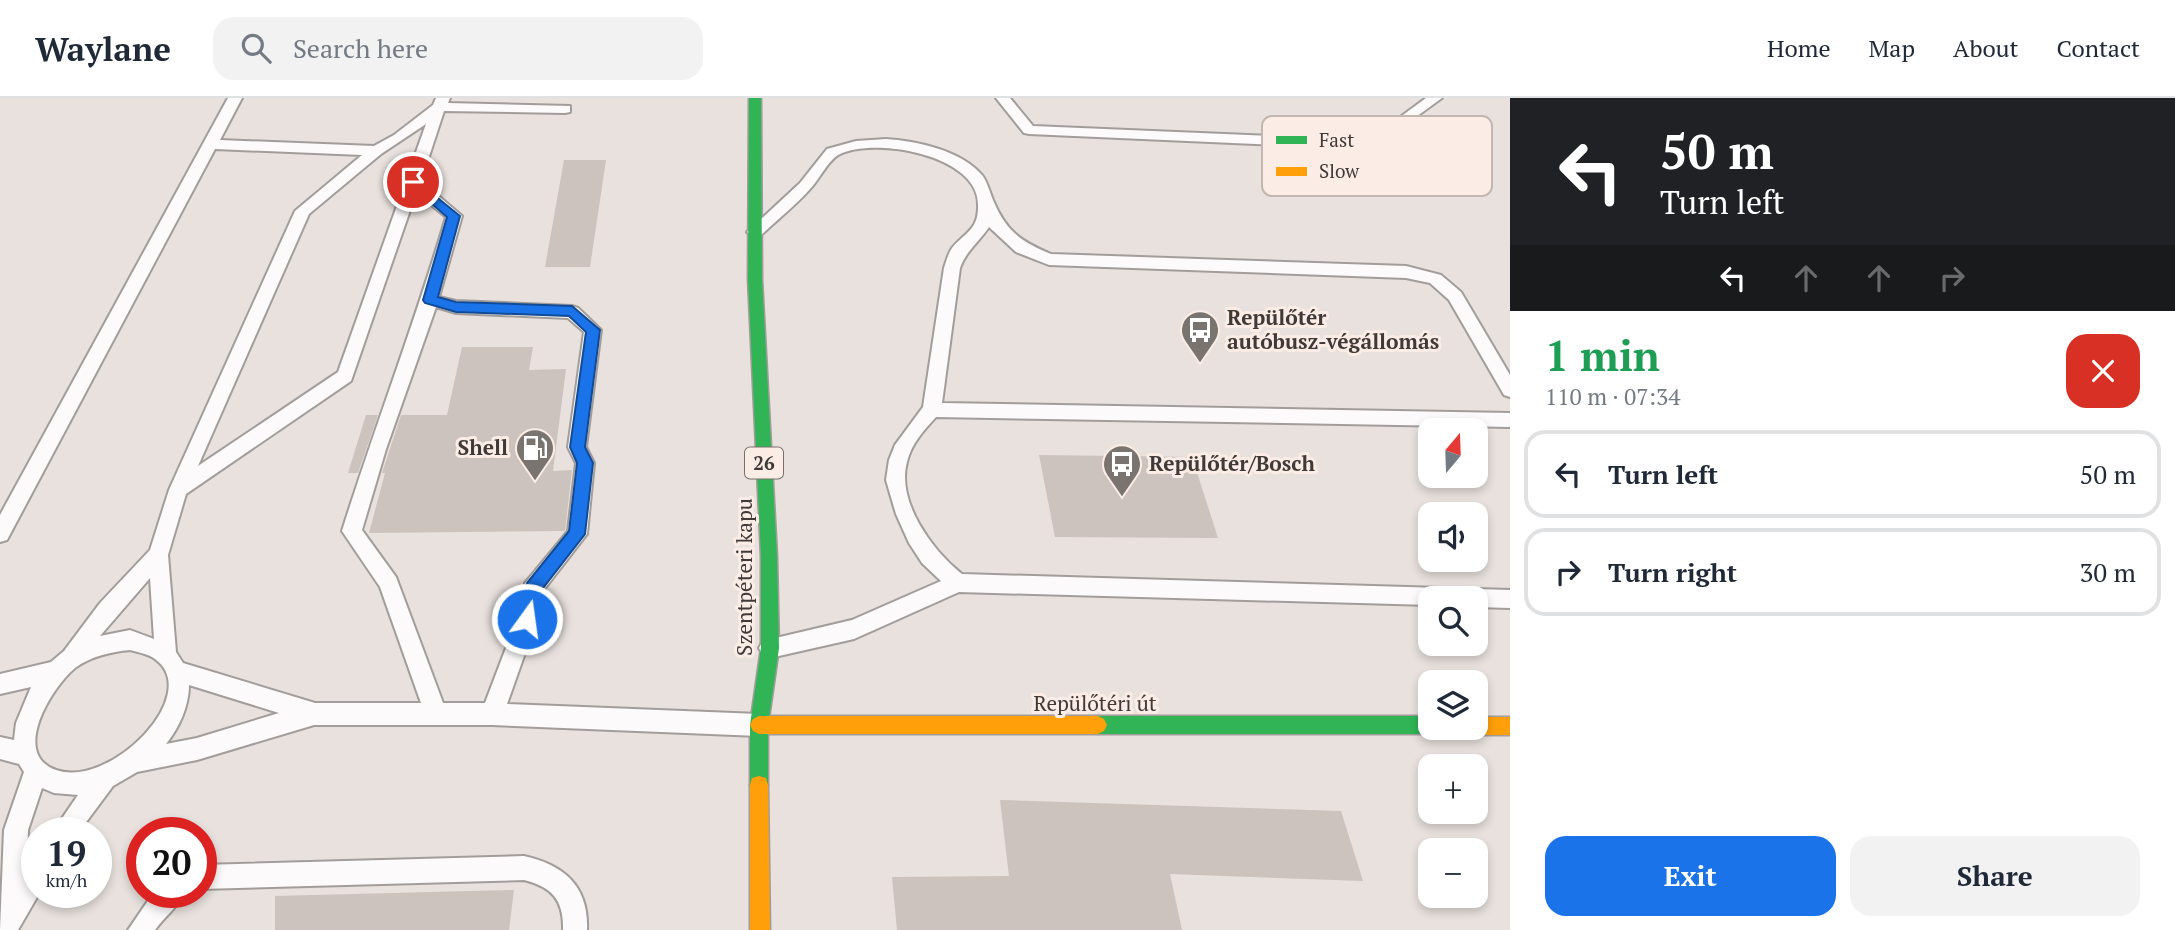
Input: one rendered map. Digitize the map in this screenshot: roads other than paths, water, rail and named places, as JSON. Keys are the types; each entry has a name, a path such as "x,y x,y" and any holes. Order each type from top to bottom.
{"main road":[{"name":"Szentpéteri kapu","path":"755,98 755,279 769,556 769,648 759,725 760,930"},
{"name":"Repülőtéri út","path":"759,725 1418,726"},
{"path":"1488,726 1510,726"}],"lane":[{"path":"0,534 235,98"},
{"path":"1003,98 1029,130 1262,140"},
{"path":"1411,116 1435,98"},
{"path":"178,490 345,376 441,103"},
{"path":"164,652 158,555 178,490 303,211 376,151 398,138 441,103 565,109"},
{"path":"755,232 805,186 832,152 886,143 917,146 948,159 976,178 987,198 996,226 1022,248 1049,259 1406,272 1435,279 1455,296 1510,390"},
{"path":"211,144 376,151"},
{"path":"413,182 454,216 430,300 352,531 389,583 436,714"},
{"path":"958,583 942,571 917,542 895,481 898,460 912,430 932,410 952,268 958,252 974,239 983,225 987,198"},
{"path":"430,300 456,307 572,312 593,330 578,447 585,463 577,534 533,589 527,619 492,714"},
{"path":"932,410 1510,420"},
{"path":"0,684 62,666 99,646 130,640 155,645 164,652 177,671 178,696 171,717 159,737 135,761 105,777 74,785 59,783 35,774 11,750 20,740 26,712 38,691 62,666 107,610 158,555"},
{"path":"769,648 854,629 958,583 1510,599"},
{"path":"177,671 314,714"},
{"path":"135,761 197,750 314,714 492,714 759,725"},
{"path":"10,920 16,830 35,774"},
{"path":"76,817 105,777"},
{"path":"217,877 524,868 550,875 567,894 576,916 575,930"},
{"path":"10,920 21,902"},
{"path":"140,930 156,908"}],"place":[{"name":"Repülőtér autóbusz-végállomás","path":"1200,364"},
{"name":"Shell","path":"535,482"},
{"name":"Repülőtér/Bosch","path":"1122,498"}]}
